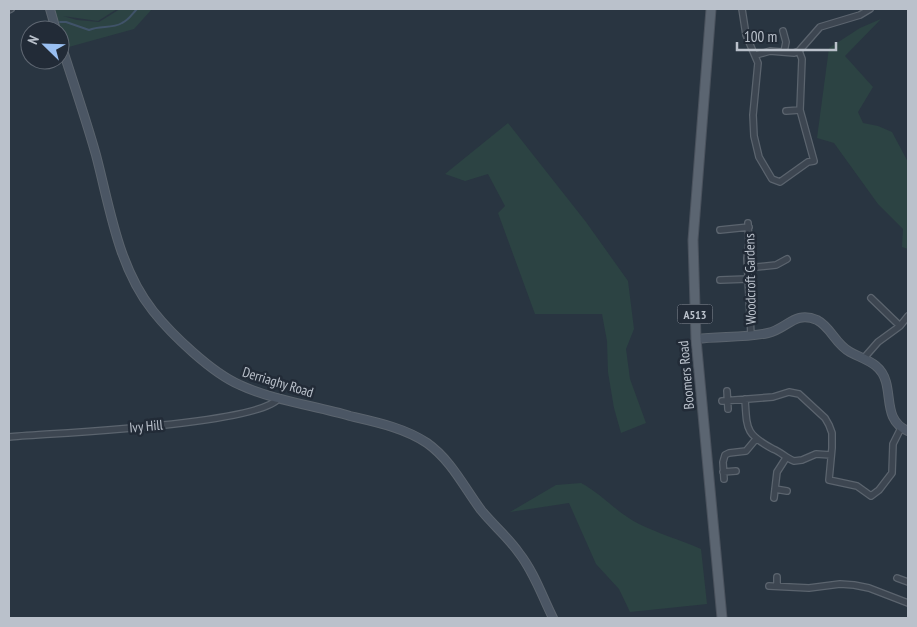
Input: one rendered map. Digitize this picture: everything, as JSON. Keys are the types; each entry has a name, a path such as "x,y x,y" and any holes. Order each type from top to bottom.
{"main road":[{"name":"Boomers Road","path":"711,9 693,240 696,339 722,618"}],"street":[{"path":"742,9 746,34 758,63 753,115 754,136 759,157 772,179 780,182 808,162 814,160 800,110 802,59 799,51"},
{"path":"756,55 770,51 799,51 820,27 852,18 870,9"},
{"path":"782,31 786,42 784,52"},
{"name":"Derriaghy Road","path":"69,70 95,152 124,260 140,294 166,326 221,374 239,385 279,398 388,426 427,443 452,467 480,508 519,553 529,567 553,618"},
{"path":"786,111 800,110"},
{"name":"Woodcroft Gardens","path":"720,230 730,232 749,225 747,268 751,335"},
{"path":"747,268 776,265 787,259"},
{"path":"720,280 748,279"},
{"path":"871,298 900,326"},
{"path":"864,358 878,342 900,326 908,316"},
{"path":"696,339 751,335 774,331 797,318 809,318 820,321 842,347 873,363 882,372 887,384 893,418 905,429 893,444 892,473 872,495 868,495 857,486 829,480 832,433 825,418 799,394 789,392 773,397 725,401"},
{"path":"727,391 725,401 728,409"},
{"name":"Ivy Hill","path":"9,437 202,421 238,415 269,405 279,398"},
{"path":"745,399 746,425 752,436 756,439 794,461 816,454 831,455"},
{"path":"724,479 723,462 725,455 746,451 756,439"},
{"path":"774,498 778,468 786,458"},
{"path":"723,472 736,471"},
{"path":"775,489 787,491"},
{"path":"777,577 777,586"},
{"path":"897,578 908,582"},
{"path":"769,586 809,588 840,584 854,585 869,588 908,603"}],"green space":[{"path":"117,9 98,21 63,16 77,20 99,22 120,9 152,9 134,29 70,47 70,20 56,20 53,10"},
{"path":"881,19 845,56 873,87 858,112 863,123 878,126 892,132 908,162 908,249 902,247 903,229 878,204 834,143 817,138 829,48 860,28"},
{"path":"508,123 586,222 628,281 634,329 626,349 630,379 646,423 621,433 614,408 608,372 607,341 602,314 535,314 498,213 505,206 488,174 465,181 445,174"},
{"path":"581,483 639,524 701,549 707,604 630,612 619,589 596,564 569,503 510,512 556,485"}],"waterway":[{"path":"70,23 89,30 114,26 127,20 137,9"}]}
